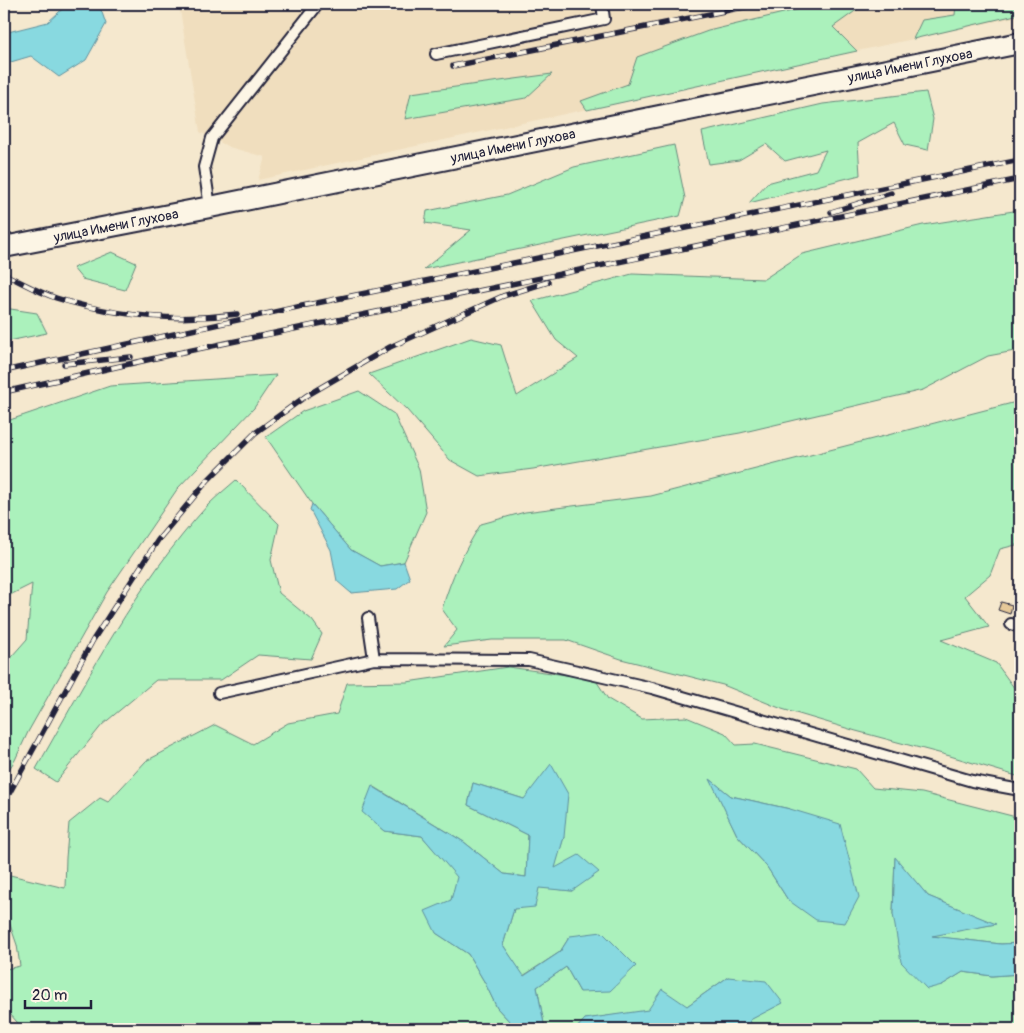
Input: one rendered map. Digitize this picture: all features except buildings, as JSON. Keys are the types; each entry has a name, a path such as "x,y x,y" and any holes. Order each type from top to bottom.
{"street":[{"name":"улица Имени Глухова","path":"4,247 210,208 1020,43"}],"lane":[{"path":"210,208 204,168 212,138 318,4"},
{"path":"436,54 604,19 602,4"},
{"path":"368,618 374,659"},
{"path":"219,693 374,659 529,660 652,688 972,782 1020,790"}],"shaded area":[{"path":"179,4 1020,4 1020,16 258,180 265,157 229,147 200,132"}],"green space":[{"path":"821,4 865,4 833,27 857,51 587,110 581,101 628,84 637,57 708,31"},
{"path":"956,4 1020,4 1020,14 913,39 922,20 955,15"},
{"path":"552,74 526,98 405,119 411,93"},
{"path":"926,92 933,119 928,150 905,145 894,123 858,143 860,175 749,203 767,183 816,170 826,150 785,161 766,144 739,160 709,164 702,132 823,104"},
{"path":"674,145 685,198 680,216 424,269 471,230 425,223 427,211 507,195 574,167"},
{"path":"1020,210 1020,350 988,356 923,390 740,433 533,469 479,476 450,460 407,410 369,374 471,338 501,345 517,396 578,358 556,340 532,301 632,274 764,279 802,254 923,225"},
{"path":"112,252 136,263 125,290 82,279 73,268"},
{"path":"4,308 37,313 47,333 4,342"},
{"path":"276,375 254,408 178,488 107,592 4,777 4,665 27,639 32,584 4,598 4,422 110,386"},
{"path":"359,391 394,414 419,469 426,512 404,562 380,566 351,550 312,504 266,437 303,411"},
{"path":"1020,401 1020,544 1000,549 990,575 965,596 989,627 941,640 996,663 1020,696 1020,777 782,709 723,685 621,659 566,640 492,640 444,646 457,630 442,609 458,565 481,524 525,512 651,496"},
{"path":"236,480 279,524 271,560 279,593 312,620 322,634 311,659 258,655 221,680 156,680 102,725 56,782 36,769 115,632 158,566 182,535 208,505"},
{"path":"508,667 595,679 608,699 642,719 686,717 725,733 736,745 755,744 856,769 873,788 922,793 1020,818 1020,943 1001,944 929,936 995,924 928,896 895,858 893,914 942,985 963,972 992,976 1020,974 1020,1029 1005,1029 981,1022 966,1029 753,1029 749,1020 782,1003 728,977 687,1006 585,1019 576,1029 545,1029 537,987 566,967 580,992 570,936 560,952 523,976 503,945 514,909 539,887 572,891 554,868 564,837 524,799 473,783 468,805 528,835 526,877 504,874 464,842 373,786 363,812 384,831 422,836 458,877 451,900 436,933 468,954 497,1008 512,1024 537,1029 23,1029 4,1007 4,966 6,969 20,966 17,945 8,919 10,875 65,888 69,823 100,798 108,802 146,761 215,725 253,744 288,723 337,714 347,683 407,682","holes":["711,780 731,796 790,809 788,900 767,867 737,835"]}],"water":[{"path":"68,4 99,4 106,24 86,60 59,77 31,56 4,64 4,31 8,32 48,22"},
{"path":"312,504 351,550 380,566 404,562 410,579 397,589 351,593 337,581 331,550 310,510"},
{"path":"551,764 568,794 564,837 555,868 579,855 599,872 572,891 539,888 535,907 514,909 503,945 524,976 560,952 570,936 602,932 636,966 610,991 580,992 566,967 537,987 545,1029 512,1024 497,1008 468,954 436,933 425,911 451,900 457,877 422,836 384,831 362,812 372,786 464,842 504,874 526,877 528,835 468,805 473,783 524,799"},
{"path":"710,779 731,796 790,809 840,824 859,897 845,923 816,920 788,900 767,867 737,835"},
{"path":"895,857 928,896 996,924 932,936 1001,944 1020,943 1020,974 992,976 963,972 942,985 927,989 901,962 893,914"},
{"path":"728,977 766,981 783,1003 750,1020 753,1029 724,1029 724,1025 682,1029 576,1029 585,1019 648,1010 662,989 687,1006"}],"railway":[{"path":"453,66 759,4"},
{"path":"4,371 302,306 1020,160"},
{"path":"4,392 178,353 1020,179"},
{"path":"831,212 891,193"},
{"path":"4,274 49,296 123,313 169,317 237,314"},
{"path":"4,803 93,640 158,540 208,480 255,433 306,396 390,347 503,296 548,282"},
{"path":"64,364 131,357"}]}
